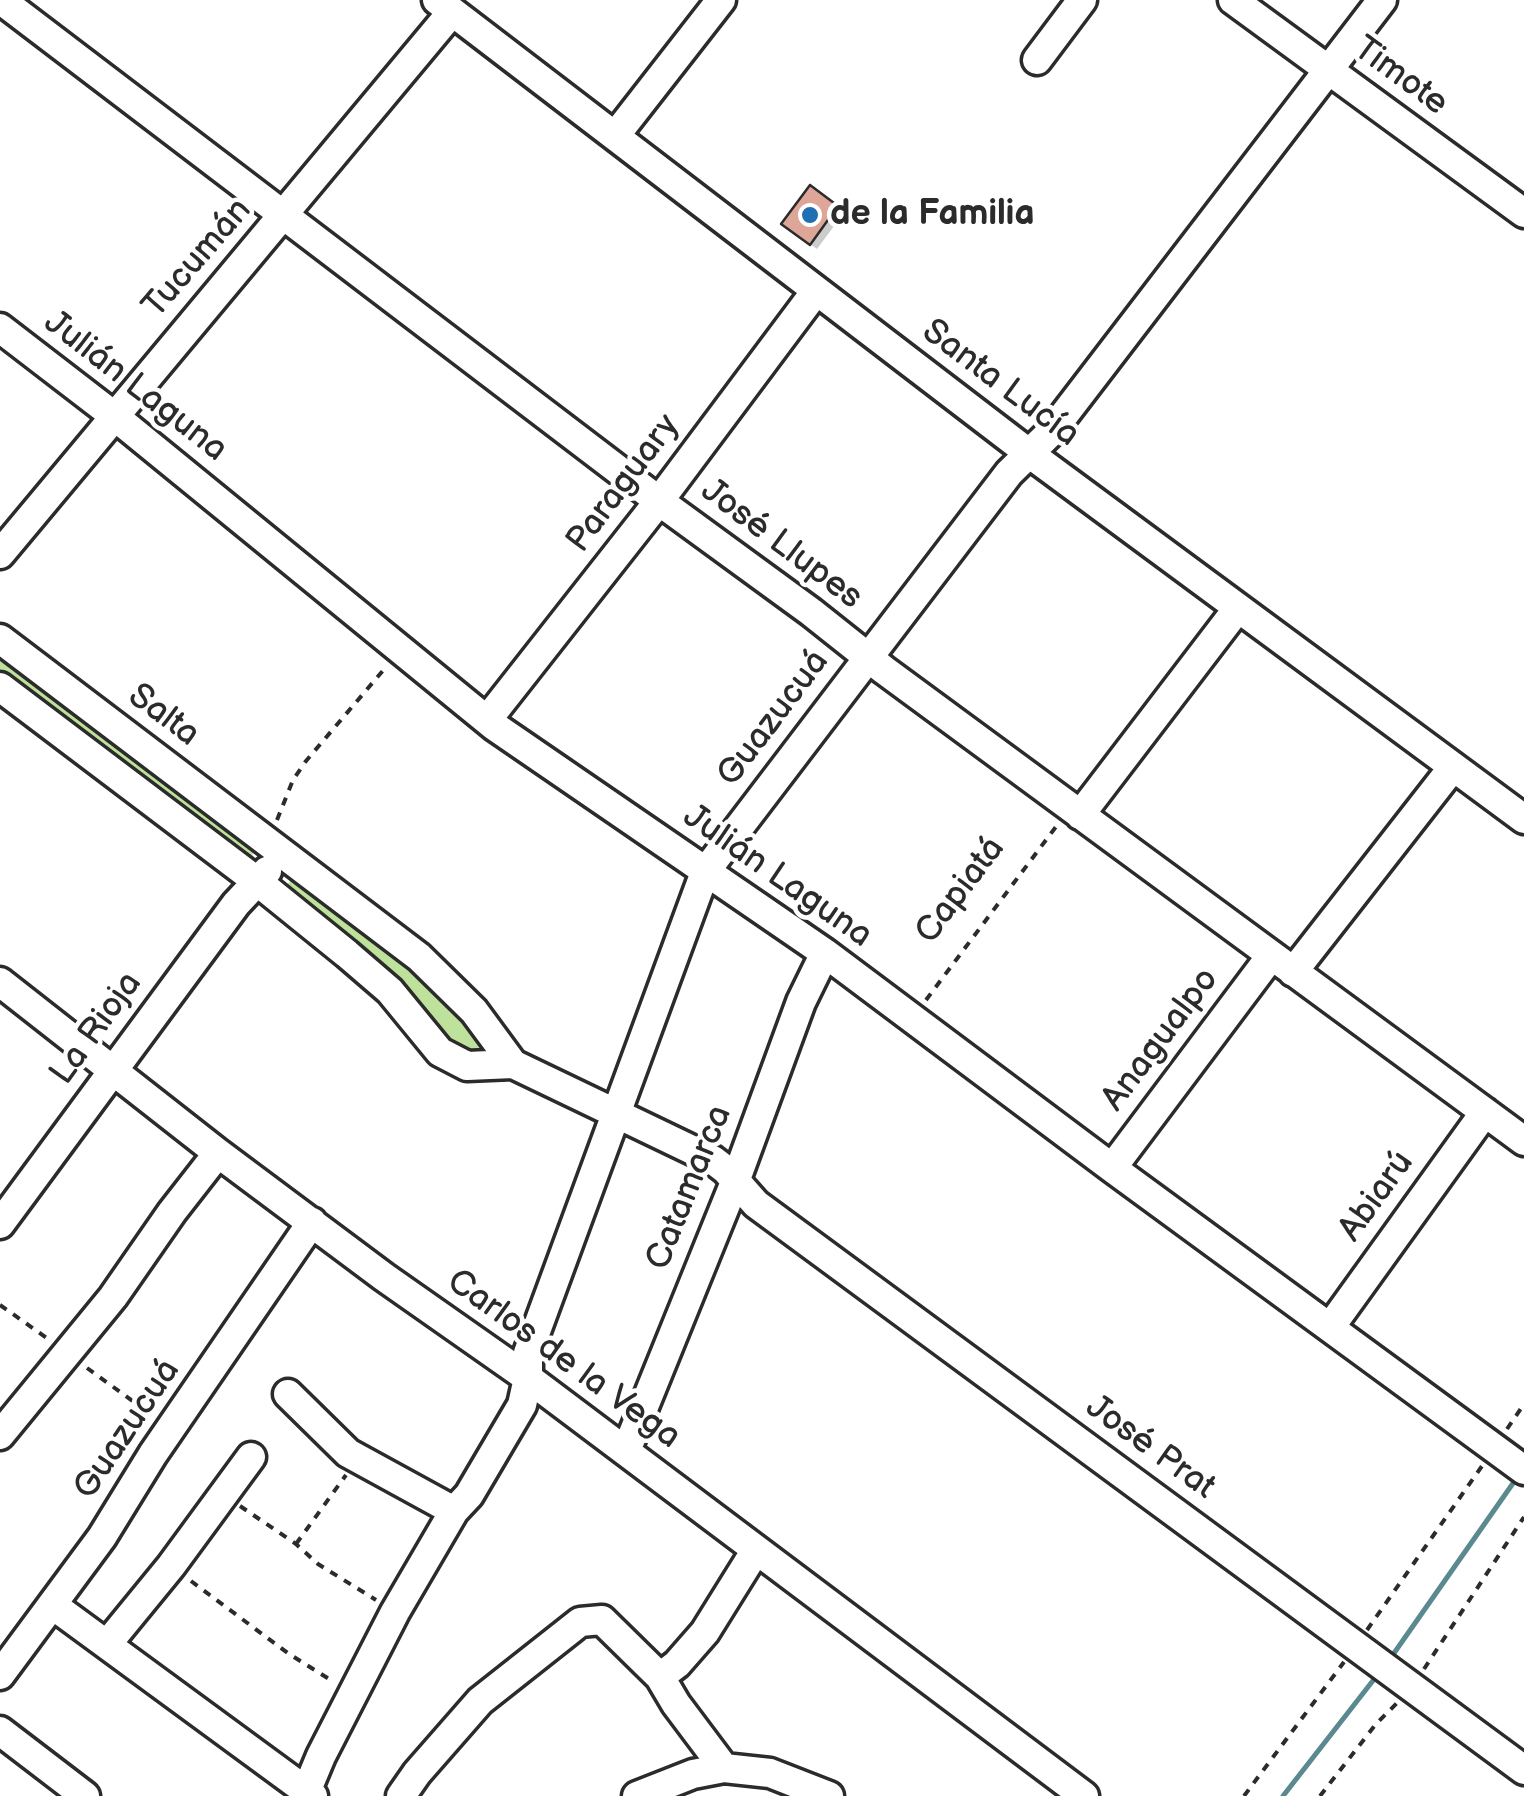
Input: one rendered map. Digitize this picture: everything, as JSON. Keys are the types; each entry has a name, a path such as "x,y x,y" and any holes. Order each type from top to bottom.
{"street":[{"name":"José Llupes","path":"0,0 659,501 1524,1141"},
{"path":"615,136 721,0"},
{"path":"1037,60 1082,0"},
{"name":"Timote","path":"1233,0 1524,212"},
{"name":"Guazucuá","path":"310,1794 395,1612 522,1405 528,1353 704,872 1009,473 1051,432 1382,0"},
{"name":"Tucumán","path":"0,554 284,216 444,6"},
{"name":"Santa Lucía","path":"444,6 1030,454 1453,767 1521,810"},
{"name":"Paraguary","path":"487,720 659,501 816,290"},
{"name":"Julián Laguna","path":"0,328 114,415 487,720 824,953 1524,1470"},
{"path":"1075,812 1238,608"},
{"name":"Salta","path":"0,638 419,957 453,987 513,1064 714,1160 735,1182"},
{"name":"Salta","path":"0,687 258,882 390,991 440,1052 467,1066 513,1064"},
{"name":"Anagualpo","path":"1112,1168 1453,767"},
{"path":"258,882 275,848"},
{"name":"La Rioja","path":"0,1224 236,904 258,882"},
{"name":"Catamarca","path":"626,1450 735,1182 800,1002 824,953"},
{"name":"Carlos de la Vega","path":"0,982 218,1154 626,1450 1073,1793"},
{"name":"Abiarú","path":"1331,1326 1486,1112"},
{"path":"0,1435 113,1297 218,1154"},
{"name":"José Prat","path":"735,1182 756,1204 1524,1770"},
{"name":"Guazucuá","path":"0,1674 54,1606 312,1222"},
{"path":"288,1394 357,1459 454,1511"},
{"path":"108,1644 251,1456"},
{"path":"660,1677 705,1632 756,1550"},
{"path":"54,1606 310,1794"},
{"path":"401,1796 417,1772 480,1701 580,1622 602,1620 660,1677 724,1768"},
{"path":"0,1731 84,1796"},
{"path":"637,1796 693,1774 724,1768 770,1772 829,1796"}],"path":[{"path":"275,848 293,780 398,650"},
{"name":"Capiatá","path":"912,1019 1075,812"},
{"path":"1244,1796 1355,1646 1524,1404"},
{"path":"296,1544 357,1459"},
{"path":"224,1494 318,1564 395,1612"},
{"path":"1320,1796 1376,1724 1412,1688 1524,1517"},
{"path":"171,1566 289,1654 354,1694"}],"green space":[{"path":"0,645 255,846 251,860 0,677"},
{"path":"293,878 428,969 487,1051 481,1057 456,1051 287,892"}],"building":[{"name":"de la Familia","path":"810,185 838,206 810,245 781,224"}],"waterway":[{"path":"1392,1656 1516,1479"},
{"path":"1283,1796 1375,1678"}],"place":[{"name":"de la Familia","path":"810,215"}]}
